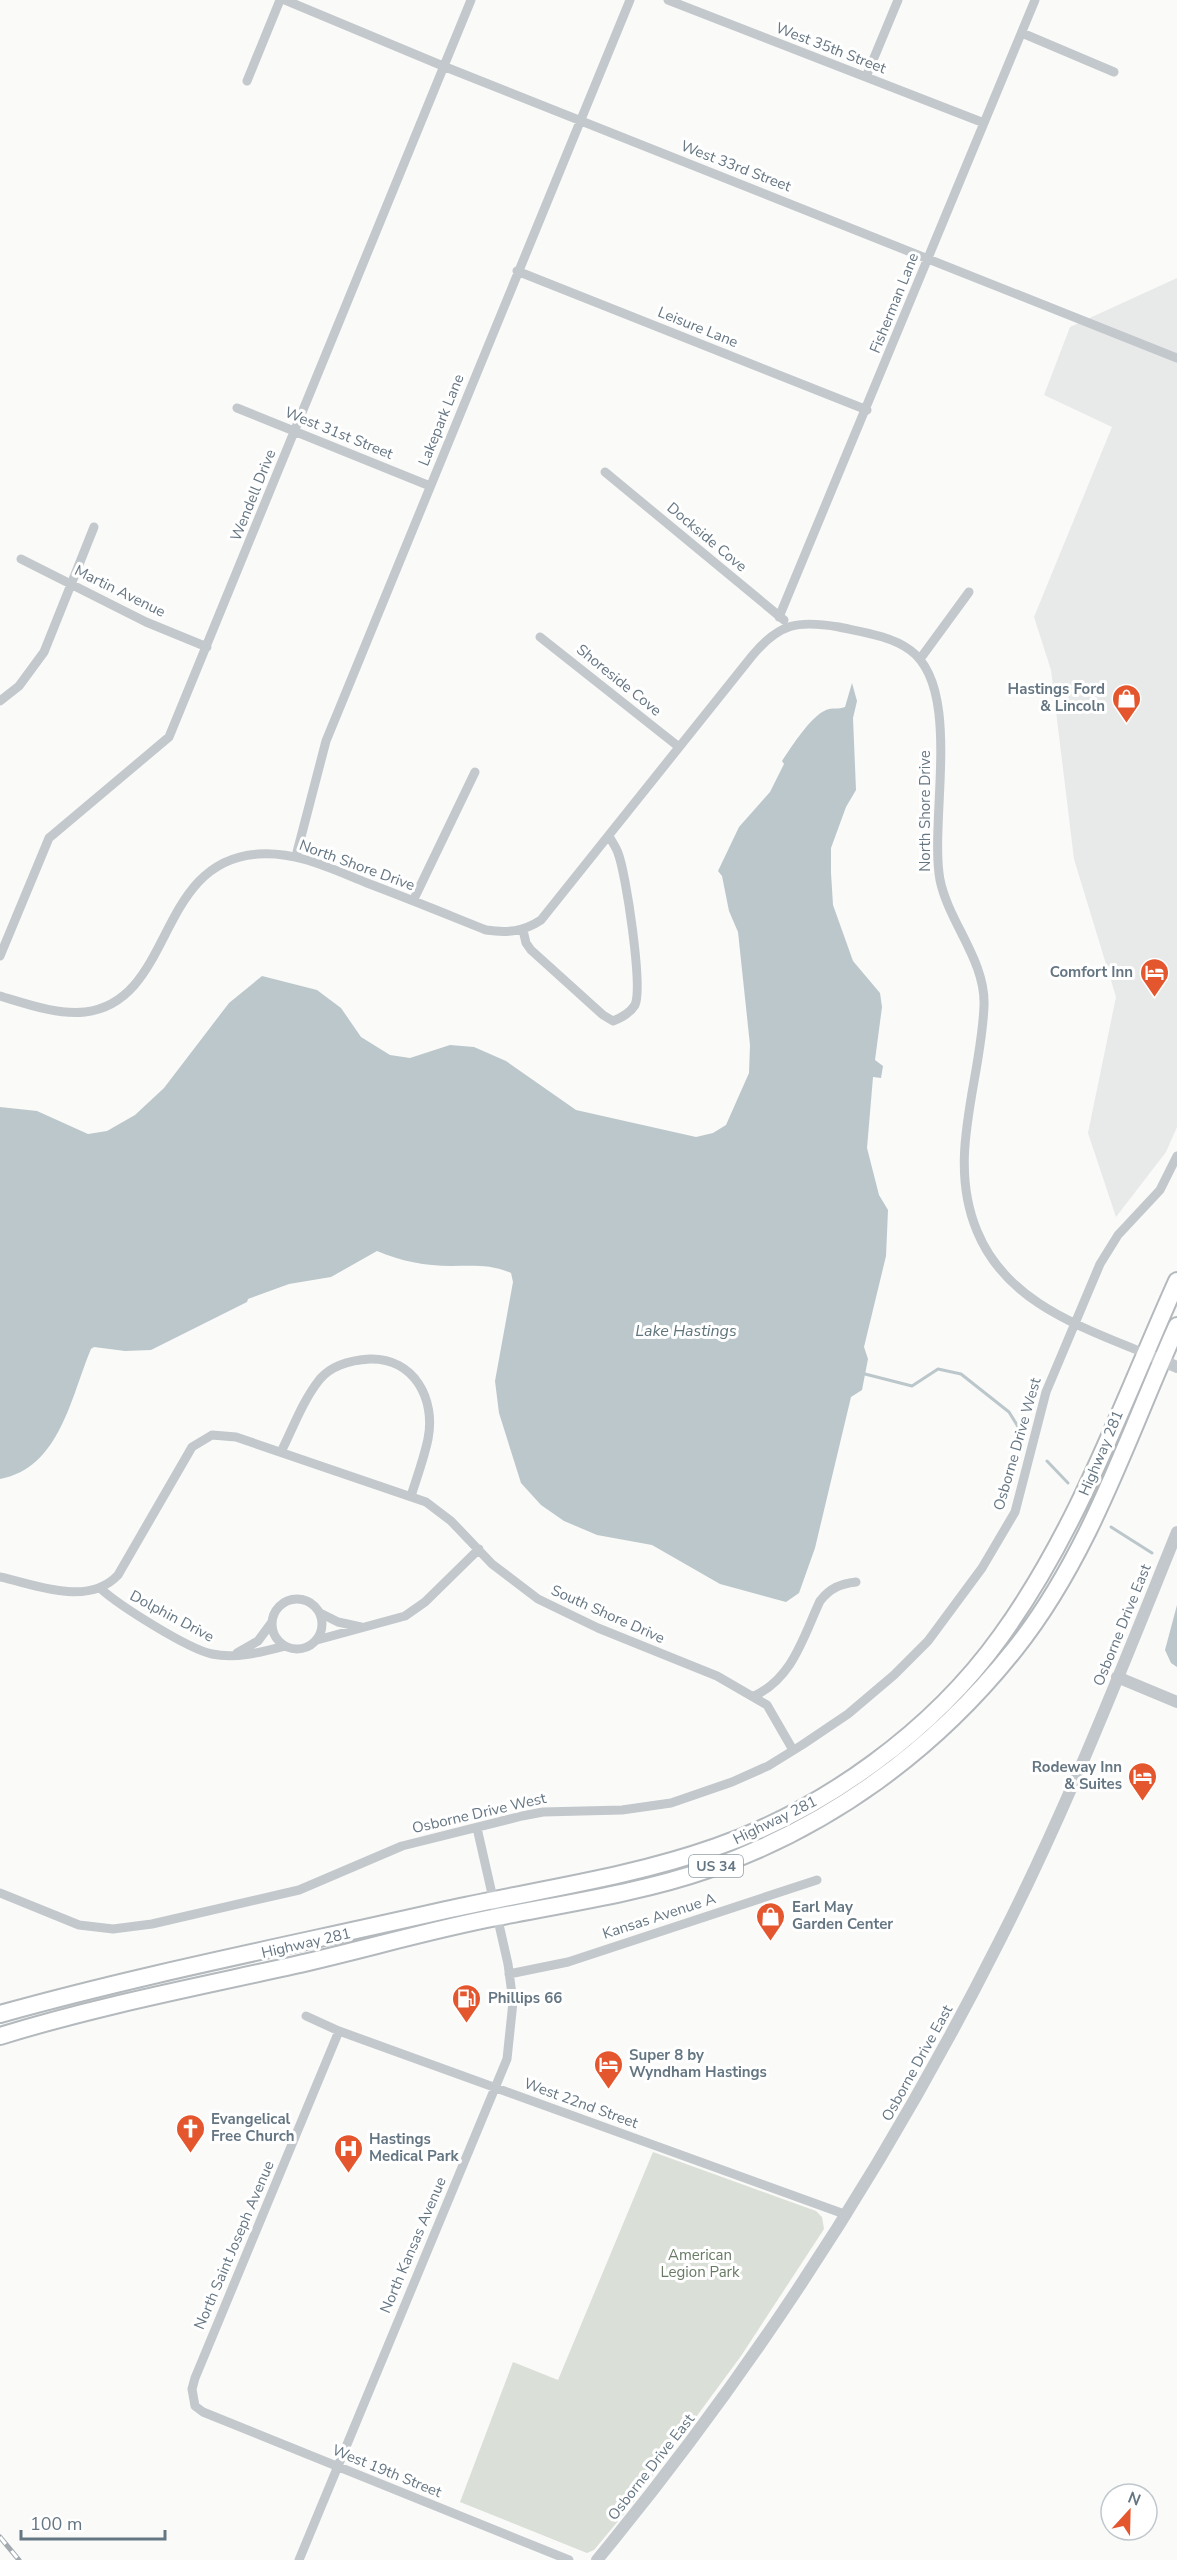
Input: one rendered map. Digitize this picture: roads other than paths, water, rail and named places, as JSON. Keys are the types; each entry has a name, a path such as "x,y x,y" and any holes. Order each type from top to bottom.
{"highway":[{"name":"Highway 281","path":"0,2036 494,1909 717,1847 822,1797 907,1735 939,1707 1001,1636 1039,1577 1084,1494 1177,1281"},
{"name":"Highway 281","path":"0,2014 84,1992 494,1909 666,1881 706,1870 800,1831 866,1791 902,1763 965,1706 1016,1648 1058,1584 1092,1520 1169,1364 1177,1326"}],"street":[{"path":"247,81 280,0"},
{"name":"West 33rd Street","path":"285,0 443,66 1177,358"},
{"name":"Wendell Drive","path":"0,956 49,838 169,737 471,0"},
{"name":"Lakepark Lane","path":"296,856 326,741 630,0"},
{"name":"West 35th Street","path":"668,0 984,123"},
{"path":"866,77 898,0"},
{"name":"Fisherman Lane","path":"780,617 1035,0"},
{"path":"1022,33 1114,72"},
{"name":"Leisure Lane","path":"518,271 867,410"},
{"name":"West 31st Street","path":"237,408 430,486"},
{"name":"Dockside Cove","path":"605,472 790,626"},
{"path":"0,701 19,686 44,652 94,527"},
{"name":"Martin Avenue","path":"21,559 146,622 207,647"},
{"path":"920,660 969,592"},
{"name":"North Shore Drive","path":"0,996 69,1012 85,1012 115,1003 138,981 182,901 198,882 226,862 256,854 296,856 486,930 500,932 523,930 541,920 763,642 790,626 808,623 828,625 887,639 906,647 920,660 932,680 938,702 940,880 983,987 983,1016 964,1153 964,1195 985,1248 1006,1280 1036,1302 1073,1323 1169,1364"},
{"name":"Shoreside Cove","path":"540,637 679,747"},
{"path":"412,901 475,772"},
{"path":"523,930 526,943 531,950 603,1015 613,1021 624,1017 634,1007 638,977 633,940 618,853 609,836"},
{"name":"Osborne Drive West","path":"0,1893 79,1925 113,1929 152,1924 299,1890 402,1846 543,1812 622,1810 672,1803 732,1782 793,1750 848,1714 894,1675 928,1641 982,1568 1015,1512 1046,1392 1073,1323 1109,1248 1160,1190 1177,1156"},
{"path":"281,1452 320,1378 344,1364 360,1360 388,1361 403,1366 423,1389 427,1403 428,1438 411,1496"},
{"name":"South Shore Drive","path":"101,1589 118,1575 184,1456 200,1440 225,1434 411,1496 441,1512 492,1564 538,1599 598,1628 717,1677 754,1696 767,1705 793,1750"},
{"name":"Osborne Drive East","path":"597,2560 708,2417 847,2216 931,2070 999,1943 1067,1800 1177,1532"},
{"name":"Dolphin Drive","path":"101,1589 117,1604 199,1649 211,1654 255,1654 285,1646 304,1648 317,1640 405,1616 417,1609 479,1549"},
{"path":"0,1577 76,1593 90,1593 101,1589"},
{"path":"754,1696 766,1691 786,1672 820,1601 828,1592 844,1583 856,1582"},
{"name":"Dolphin Drive","path":"235,1654 258,1641 272,1622 278,1608 294,1599 309,1602 320,1613 338,1622 361,1627"},
{"path":"317,1640 322,1629 320,1613"},
{"path":"272,1622 276,1637 285,1646"},
{"path":"1117,1677 1177,1702"},
{"name":"North Kansas Avenue","path":"299,2560 495,2088 510,2042 513,2002 509,1974 477,1828"},
{"name":"Kansas Avenue A","path":"509,1974 568,1962 817,1880"},
{"name":"West 22nd Street","path":"306,2016 339,2031 847,2216"},
{"name":"North Saint Joseph Avenue","path":"195,2406 192,2389 195,2378 339,2031"},
{"name":"West 19th Street","path":"195,2406 204,2412 337,2468 569,2560"}],"water":[{"name":"Lake Hastings","path":"852,683 857,701 853,718 856,790 846,807 831,848 831,873 833,905 853,961 880,993 882,1007 875,1060 883,1066 881,1078 873,1077 867,1148 879,1195 888,1210 886,1256 864,1347 868,1359 862,1390 851,1397 815,1548 799,1593 786,1602 720,1584 652,1545 597,1535 564,1521 541,1505 521,1483 499,1413 495,1381 513,1282 511,1273 489,1267 423,1264 395,1258 377,1251 331,1277 289,1284 248,1299 247,1302 151,1350 125,1351 94,1347 91,1349 69,1408 50,1445 37,1461 20,1472 0,1479 0,1107 37,1111 88,1134 107,1131 135,1115 164,1088 229,1003 262,976 317,990 341,1008 361,1037 390,1055 410,1058 450,1045 474,1047 506,1061 576,1110 696,1137 713,1133 726,1125 749,1073 750,1045 738,932 729,911 722,876 718,871 739,827 770,792 784,764 782,761 796,740 820,713 828,709 845,707"},
{"path":"1177,1605 1177,1667 1171,1663 1165,1650"}],"waterway":[{"path":"865,1374 912,1386 938,1369 961,1374 1009,1412 1020,1430"},
{"path":"1047,1461 1068,1483"},
{"path":"1111,1527 1152,1553"}],"railway":[{"path":"0,2537 19,2560"}],"place":[{"name":"Hastings Ford & Lincoln","path":"1126,724"},
{"name":"Comfort Inn","path":"1154,998"},
{"name":"Rodeway Inn & Suites","path":"1143,1802"},
{"name":"Earl May Garden Center","path":"771,1942"},
{"name":"Phillips 66","path":"467,2024"},
{"name":"Super 8 by Wyndham Hastings","path":"608,2090"},
{"name":"Evangelical Free Church","path":"190,2154"},
{"name":"Hastings Medical Park","path":"348,2174"}],"park label":[{"name":"American Legion Park","path":"700,2264"}]}
